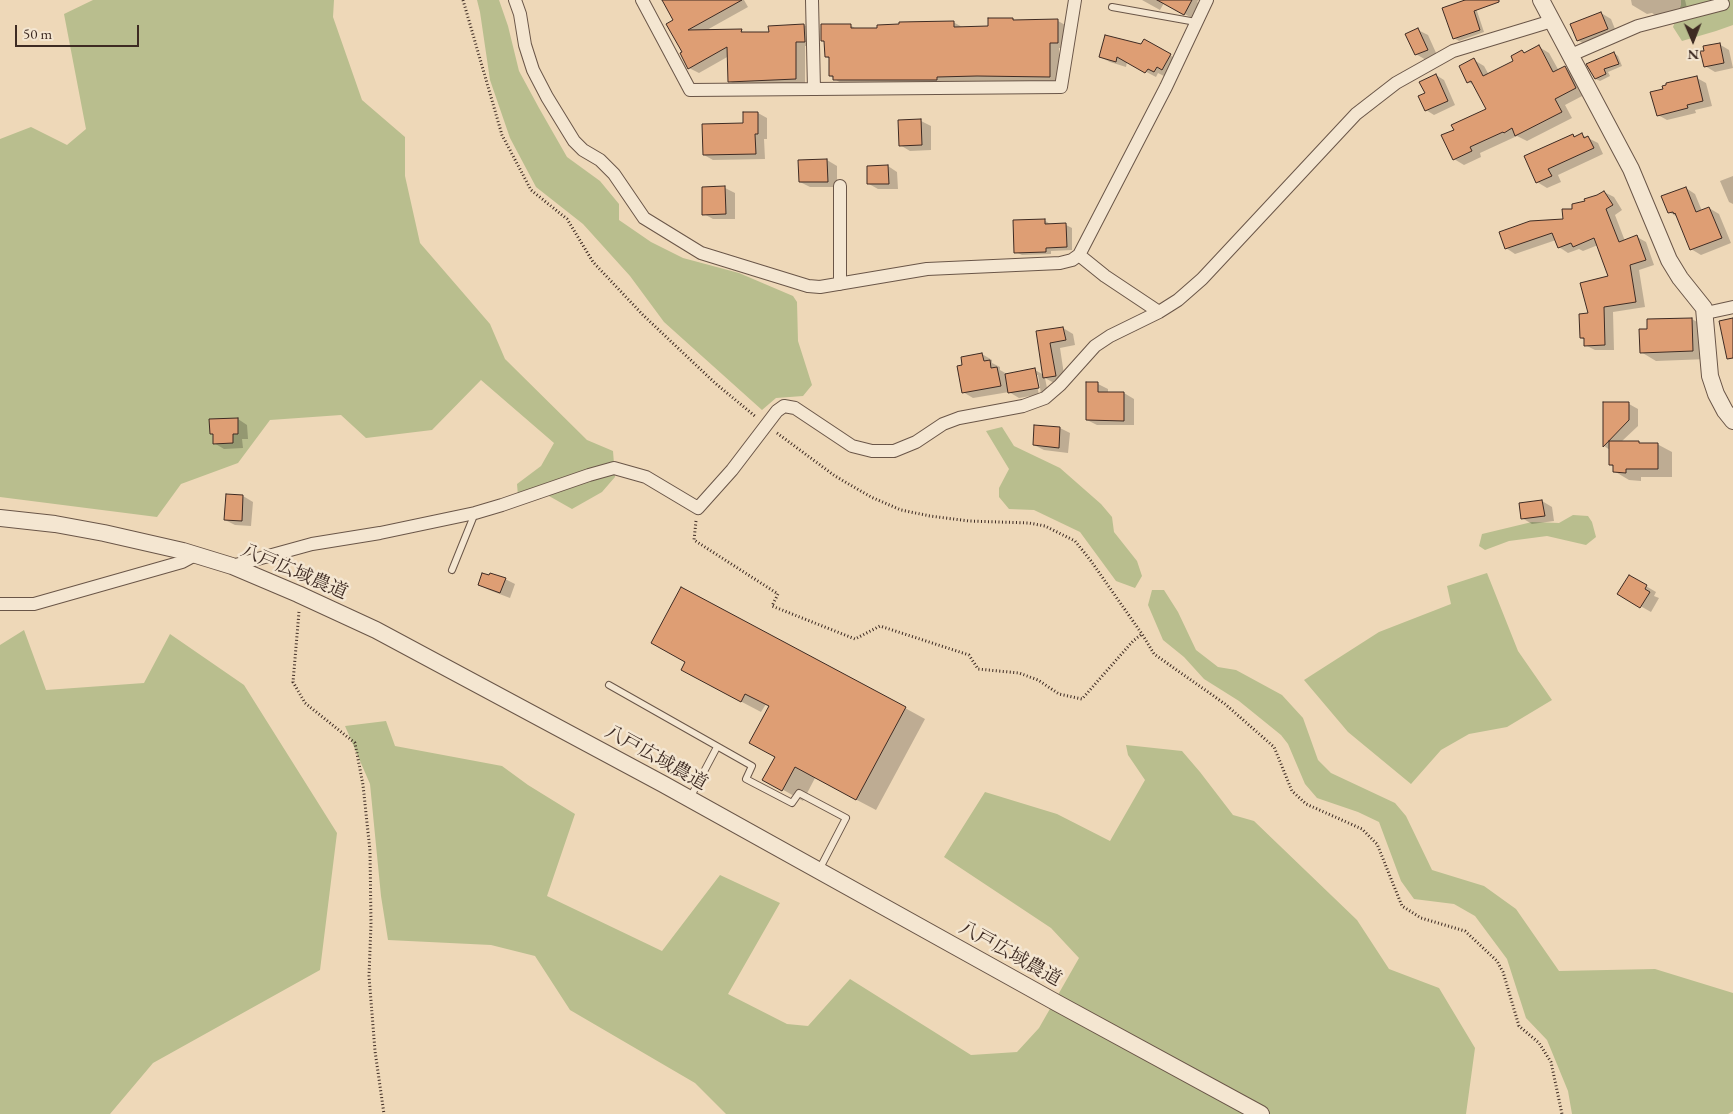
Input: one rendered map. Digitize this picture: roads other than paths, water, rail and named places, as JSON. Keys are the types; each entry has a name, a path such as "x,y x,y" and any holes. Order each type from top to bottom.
{"street":[{"path":"515,0 520,14 524,45 532,70 547,97 574,141 582,150 600,160 614,174 644,218 701,253 808,286 840,284 927,269 1060,263 1072,260 1079,255 1166,87 1207,0"},
{"path":"642,0 690,90 1061,87 1075,0"},
{"path":"812,0 814,90"},
{"path":"1541,0 1631,169 1670,260 1680,278 1704,308 1706,313 1710,376 1716,394 1733,421"},
{"path":"1571,55 1638,26 1724,4"},
{"path":"232,566 312,544 380,533 475,513 614,468 646,477 698,508 732,470 777,411 784,406 796,408 852,446 872,451 894,451 916,442 943,424 959,418 1023,406 1044,398 1060,385 1095,346 1110,336 1159,312 1178,300 1202,279 1356,114 1396,83 1454,51 1552,21"},
{"path":"840,186 840,284"},
{"path":"1079,255 1105,276 1159,312"},
{"path":"1706,313 1733,308"},
{"name":"八戸広域農道","path":"0,518 55,524 104,533 232,566 376,630 689,799 1261,1114"},
{"path":"0,604 34,604 79,592 123,577 182,562 194,555"}],"lane":[{"path":"1112,7 1196,22"},
{"path":"452,570 475,513"},
{"path":"609,685 752,766 746,778 792,803 799,793 846,818 819,871"},
{"path":"689,799 717,747"}]}
